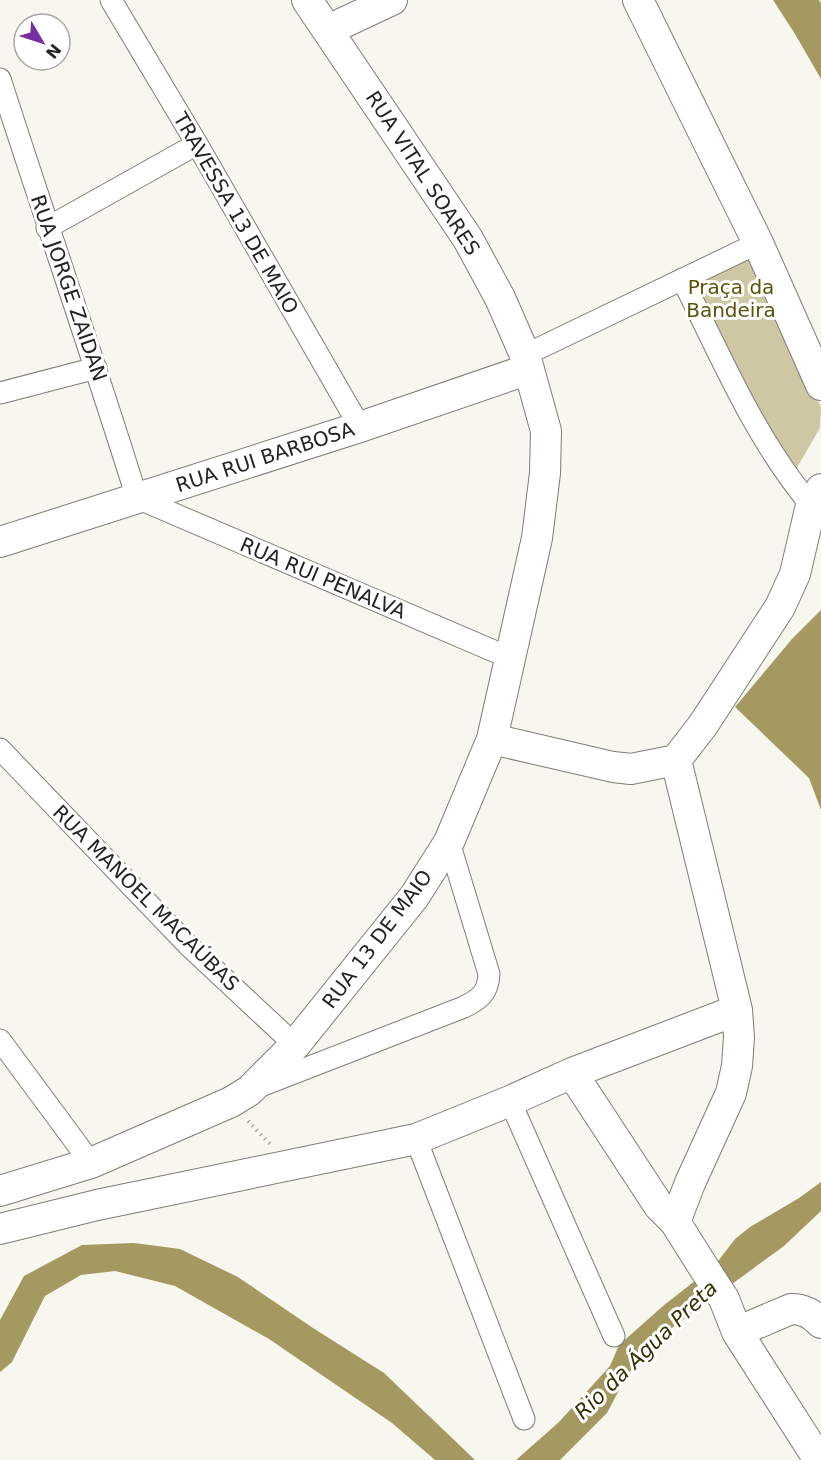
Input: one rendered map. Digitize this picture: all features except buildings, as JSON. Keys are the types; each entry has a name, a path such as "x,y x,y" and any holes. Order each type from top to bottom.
{"street":[{"name":"TRAVESSA 13 DE MAIO","path":"111,0 360,427"},
{"name":"RUA VITAL SOARES","path":"307,0 468,239 500,298 527,362"},
{"path":"328,30 392,0"},
{"path":"638,0 758,243 821,385"},
{"name":"RUA JORGE ZAIDAN","path":"0,79 47,228 96,368 136,498"},
{"path":"47,228 197,144"},
{"path":"527,362 682,279 758,243"},
{"path":"492,739 613,767 631,769 676,760 703,725 780,607 795,574 816,497 790,481 760,433 682,279"},
{"name":"RUA RUI BARBOSA","path":"0,542 360,427 527,362"},
{"name":"RUA 13 DE MAIO","path":"0,1191 91,1163 240,1096 295,1045 414,897 449,842 492,739 537,538 545,473 546,431 527,362"},
{"path":"0,393 96,368"},
{"name":"RUA RUI PENALVA","path":"136,498 510,658"},
{"name":"RUA MANOEL MACAÚBAS","path":"0,749 189,945 295,1045"},
{"path":"675,1222 731,1093 737,1066 739,1037 737,1010 676,760"},
{"path":"240,1096 464,1008 484,994 489,974 449,842"},
{"path":"0,1229 97,1205 416,1139 572,1073 737,1010"},
{"path":"0,1040 91,1163 97,1205"},
{"path":"572,1073 659,1206 675,1222 724,1299 737,1332 819,1460"},
{"path":"510,1101 614,1336"},
{"path":"416,1139 524,1419"},
{"path":"737,1332 791,1309 800,1309 811,1314 821,1323"}],"path":[{"path":"240,1096 288,1164"}],"green space":[{"name":"Praça da Bandeira","path":"746,249 821,407 820,428 792,476 686,278"}],"water":[{"path":"773,0 819,0 821,3 821,79 795,34"},
{"path":"821,610 821,810 809,778 735,707 792,639"},
{"name":"Rio da Água Preta","path":"821,1182 821,1211 784,1246 665,1333 627,1375 607,1413 560,1460 516,1460 559,1422 610,1366 619,1345 715,1265 735,1239"},
{"path":"134,1243 180,1249 238,1277 384,1373 475,1460 435,1460 392,1423 269,1339 175,1286 115,1271 81,1275 45,1296 12,1362 0,1372 0,1320 24,1276 82,1245"}]}
